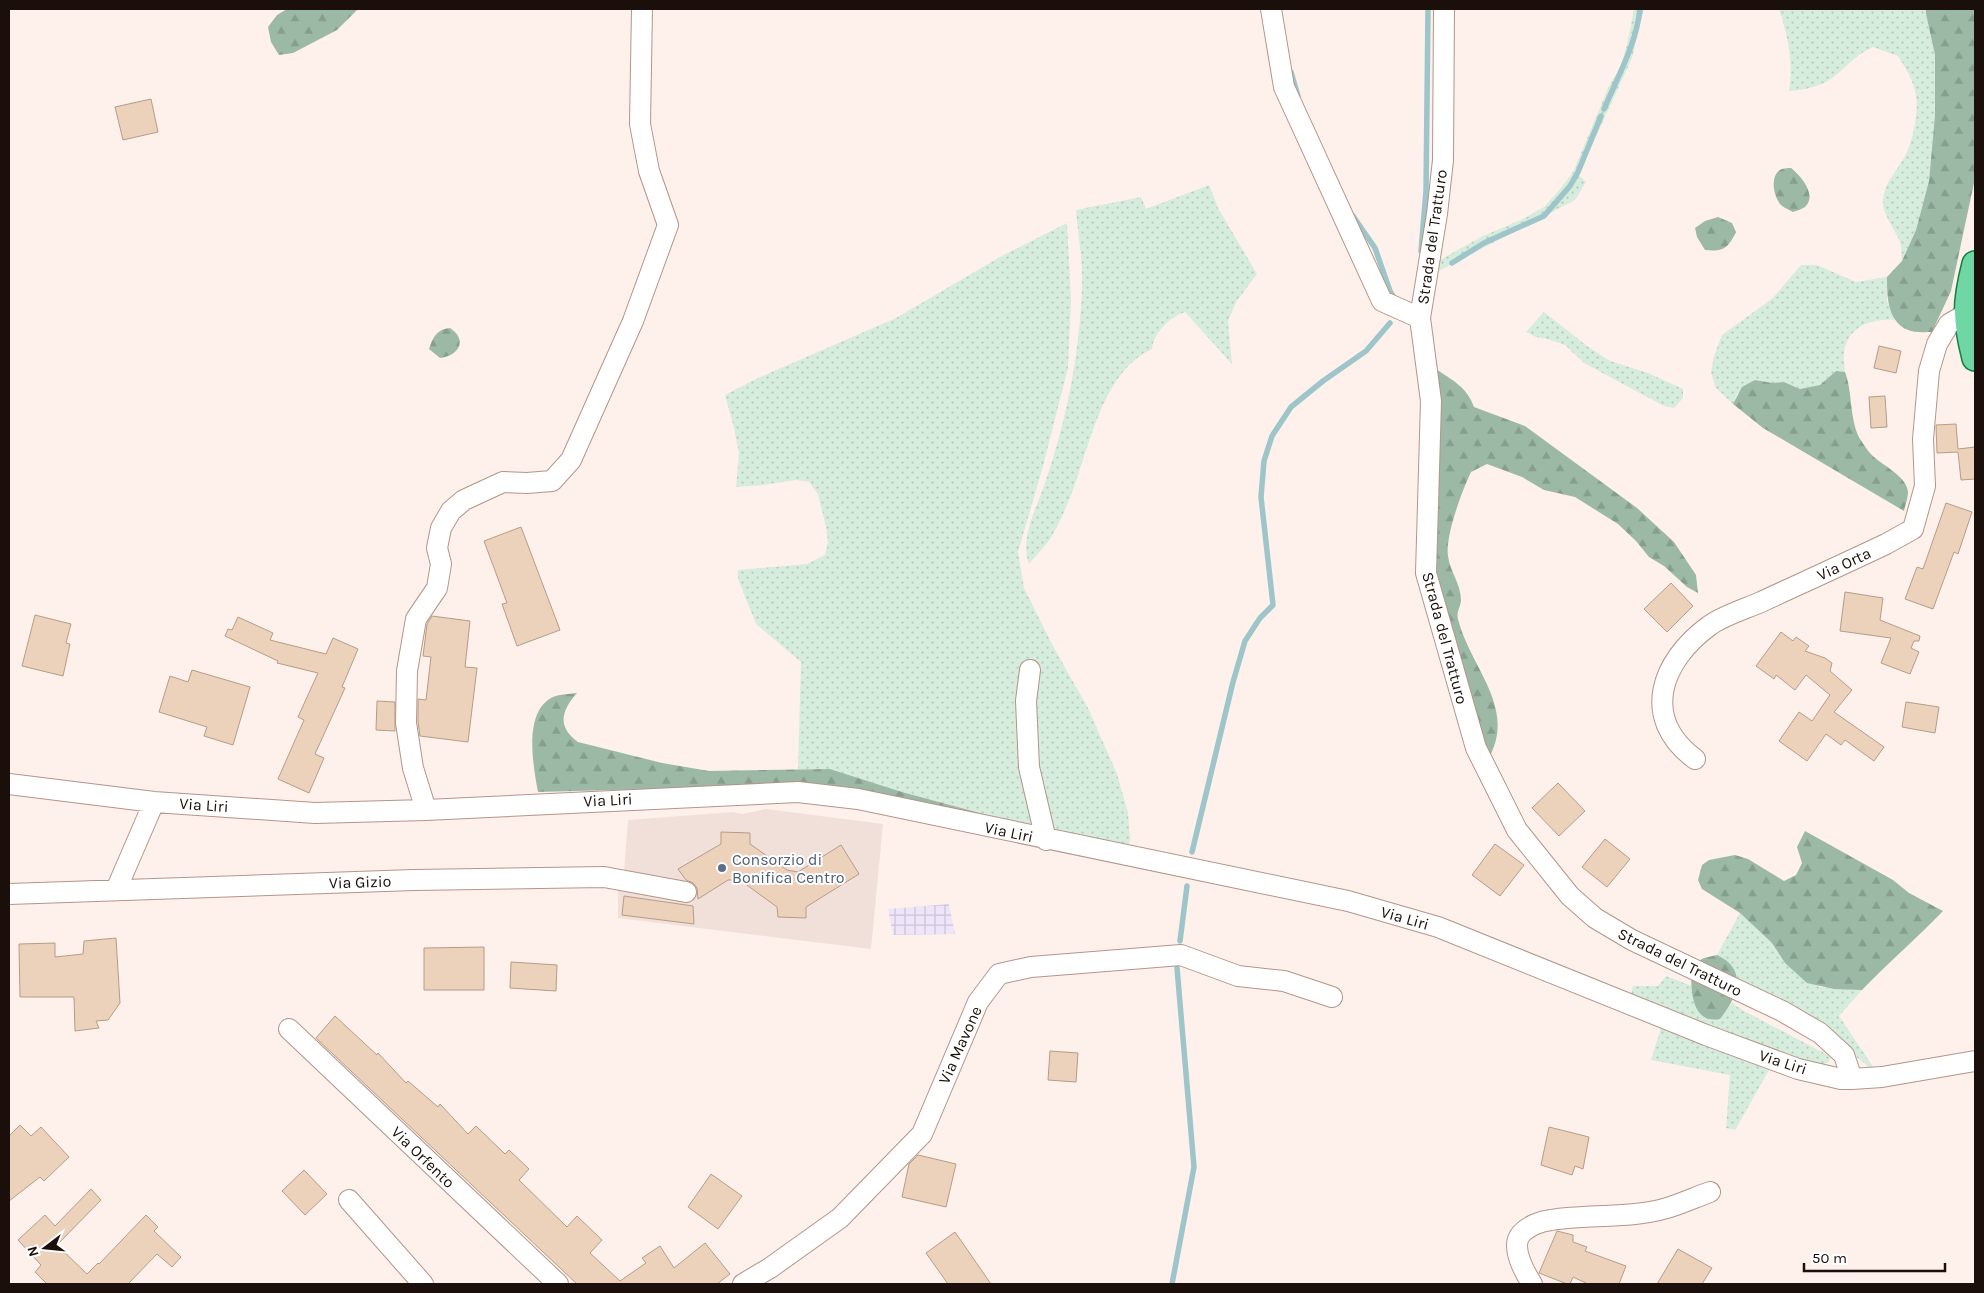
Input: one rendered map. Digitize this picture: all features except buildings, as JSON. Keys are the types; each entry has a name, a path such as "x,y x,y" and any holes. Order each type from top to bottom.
{"main road":[{"path":"1975,264 1969,288 1966,314 1975,358"}],"street":[{"path":"426,810 413,768 406,723 407,671 416,619 437,588 441,564 437,548 441,528 451,511 464,500 503,482 527,484 552,481 571,460 634,321 668,226 649,171 640,124 642,9"},
{"path":"1271,9 1284,88 1382,301 1420,318"},
{"name":"Strada del Tratturo","path":"1444,9 1443,160 1437,214 1420,318 1430,400 1426,573 1476,748 1517,830 1570,896 1595,918 1632,940 1782,1011 1820,1033 1844,1055 1852,1079"},
{"name":"Via Orta","path":"1695,759 1685,751 1672,733 1663,711 1662,693 1667,673 1679,653 1710,626 1886,544 1913,529 1925,486 1924,439 1929,371 1937,344 1949,324 1966,314"},
{"path":"1030,670 1026,701 1029,767 1046,840"},
{"name":"Via Liri","path":"9,784 154,802 315,813 426,810 798,792 858,799 1046,840 1348,901 1438,927 1706,1035 1789,1066 1841,1079 1882,1077 1975,1062"},
{"path":"116,890 154,802"},
{"name":"Via Gizio","path":"9,894 404,881 604,877 686,892"},
{"name":"Via Mavone","path":"743,1284 770,1268 840,1218 922,1134 978,1002 999,974 1031,967 1182,955 1238,976 1284,981 1332,997"},
{"name":"Via Orfento","path":"289,1029 558,1284"},
{"path":"1532,1284 1520,1262 1517,1242 1520,1235 1532,1225 1551,1220 1625,1215 1666,1208 1710,1192"},
{"path":"349,1200 423,1284"}],"shaded area":[{"path":"766,809 883,824 871,949 618,918 618,891 624,873 628,820 733,812 742,814"},
{"path":"949,904 955,934 893,935 888,909"}],"green space":[{"path":"287,9 358,9 337,30 293,53 279,55 271,42 268,27 277,15"},
{"path":"1634,9 1644,9 1632,58 1583,165 1579,175 1586,182 1575,200 1433,274 1438,261 1483,236 1523,219 1544,207 1561,188 1573,172 1609,86 1621,66"},
{"path":"1779,9 1926,9 1935,55 1935,115 1929,181 1916,230 1902,261 1901,244 1884,210 1883,199 1886,187 1904,158 1913,135 1917,107 1914,86 1906,68 1898,56 1873,47 1858,56 1826,82 1808,88 1789,91 1791,70 1789,50"},
{"path":"1926,9 1975,9 1975,178 1951,291 1932,332 1913,332 1901,326 1892,314 1888,300 1887,277 1902,261 1916,230 1929,181 1935,115 1935,55"},
{"path":"1791,168 1803,180 1810,197 1805,207 1793,212 1782,206 1776,198 1774,186 1775,176 1778,172"},
{"path":"1209,185 1218,208 1257,274 1236,302 1228,321 1232,364 1185,312 1163,326 1153,343 1152,349 1136,359 1112,389 1102,407 1063,515 1051,538 1029,564 1026,543 1028,533 1060,433 1075,360 1081,310 1082,277 1076,210 1141,197 1146,209"},
{"path":"1718,217 1732,223 1736,232 1725,248 1705,250 1697,237 1695,228 1705,221"},
{"path":"1067,223 1071,299 1068,368 1043,466 1018,552 1024,588 1054,648 1088,708 1117,774 1128,813 1130,840 1126,852 902,792 830,769 798,769 801,662 756,624 738,579 738,570 807,564 825,555 828,543 818,494 809,482 796,480 736,487 739,454 725,395 758,378 896,318 1000,257"},
{"path":"1801,265 1817,265 1856,282 1887,277 1887,301 1895,320 1870,322 1856,330 1846,343 1844,352 1845,372 1836,371 1820,385 1800,389 1784,382 1772,383 1755,380 1737,394 1733,404 1716,388 1711,373 1714,356 1722,335 1773,298"},
{"path":"1544,312 1587,346 1610,361 1648,373 1683,389 1683,398 1674,408 1664,406 1584,363 1565,345 1536,337 1526,332"},
{"path":"450,328 459,337 459,347 447,357 440,358 429,349 436,334"},
{"path":"1436,369 1463,389 1474,407 1525,426 1637,508 1674,542 1696,575 1698,593 1687,587 1664,566 1649,557 1618,524 1575,497 1544,490 1522,477 1487,464 1471,472 1452,526 1449,537 1448,556 1461,594 1458,619 1464,637 1495,706 1498,724 1495,742 1487,761 1431,570"},
{"path":"1836,371 1845,372 1854,423 1860,439 1872,455 1904,481 1907,487 1908,494 1904,511 1763,428 1733,404 1742,387 1755,380 1772,383 1784,382 1800,389 1820,385"},
{"path":"577,693 567,706 564,725 571,736 578,742 662,763 709,771 830,769 902,792 1032,827 803,785 538,792 532,740 537,714 544,704 553,697"},
{"path":"1805,831 1893,880 1909,893 1943,911 1862,990 1834,989 1807,983 1785,963 1772,943 1740,913 1702,889 1698,880 1702,865 1709,860 1735,855 1748,859 1784,881 1796,875 1802,863 1797,847"},
{"path":"1740,913 1772,943 1785,963 1820,987 1862,990 1839,1016 1878,1074 1841,1045 1737,985 1723,958 1717,955"},
{"path":"1717,955 1727,961 1733,968 1737,985 1731,1002 1720,1019 1710,1019 1703,1016 1697,1010 1694,1002 1691,982 1692,964 1704,958"},
{"path":"1666,976 1692,986 1694,1001 1720,1019 1732,1003 1826,1054 1830,1058 1829,1062 1818,1064 1796,1060 1631,995 1633,986 1658,986"},
{"path":"1661,1028 1769,1070 1735,1130 1726,1128 1730,1075 1651,1060"}],"waterway":[{"path":"1421,251 1426,191 1428,9"},
{"path":"1604,109 1631,48 1640,9"},
{"path":"1291,72 1298,96"},
{"path":"1452,263 1484,243 1544,216 1570,186 1578,172 1601,116"},
{"path":"1353,216 1375,248 1390,291 1396,301"},
{"path":"1192,852 1233,682 1245,641 1260,618 1273,605 1261,497 1264,461 1272,436 1291,407 1323,381 1366,351 1390,323"},
{"path":"1180,941 1187,886"},
{"path":"1172,1284 1194,1167 1177,968"}],"place":[{"name":"Consorzio di Bonifica Centro","path":"722,868"}]}
